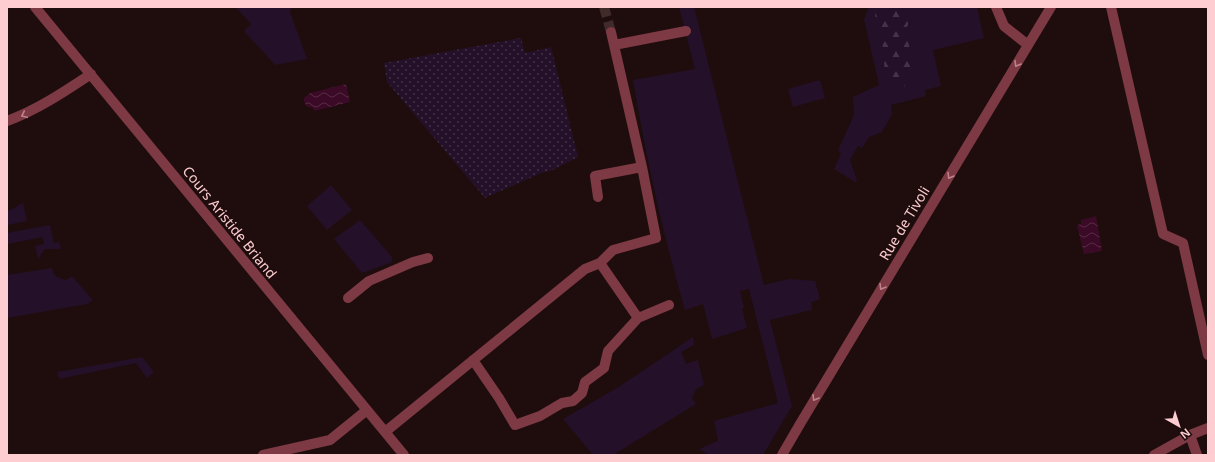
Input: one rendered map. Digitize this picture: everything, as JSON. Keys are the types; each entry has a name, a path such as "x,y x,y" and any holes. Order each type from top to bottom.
{"street":[{"name":"Cours Aristide Briand","path":"35,7 404,455"},
{"path":"996,7 1004,26 1028,45"},
{"name":"Rue de Tivoli","path":"782,455 1051,7"},
{"path":"1111,7 1163,234 1183,243 1208,355"},
{"path":"385,432 585,269 600,263 613,250 656,238 642,167 611,32"},
{"path":"614,44 686,32"},
{"path":"7,121 23,116 91,74"},
{"path":"598,197 595,176 642,167"},
{"path":"348,298 369,281 413,262 428,258"},
{"path":"600,263 638,318"},
{"path":"473,360 499,398 515,425 540,416 573,400 582,393 585,382 604,368 608,351 638,318 669,305"},
{"path":"263,455 330,440 367,410"},
{"path":"1154,455 1190,435 1208,428"},
{"path":"1190,435 1197,455"}],"green space":[{"path":"236,7 294,7 291,8 290,12 307,59 275,65 244,31 251,24"},
{"path":"679,7 694,7 764,285 789,279 815,281 820,299 811,302 812,310 770,320 792,406 763,455 709,455 699,449 718,441 714,421 778,403 749,289 740,291 744,308 742,309 747,328 712,339 703,304 685,310 669,253 649,167 633,80 695,69"},
{"path":"869,7 977,7 984,38 933,50 941,86 925,90 926,96 891,105 892,114 882,132 869,137 862,148 858,146 850,160 857,180 855,182 834,169 841,154 838,150 854,115 853,97 879,85 864,19"},
{"path":"875,7 922,7 911,16 906,30 912,60 903,91 895,89 884,76 884,52 876,19"},
{"path":"521,38 525,53 551,47 578,157 553,170 541,173 485,198 387,82 384,63"},
{"path":"820,80 825,98 793,107 788,89"},
{"path":"331,185 352,210 327,230 307,206"},
{"path":"23,203 27,221 8,225 7,211"},
{"path":"360,220 392,257 392,261 390,263 362,273 334,239"},
{"path":"50,225 54,243 59,242 61,249 45,249 38,259 35,246 44,244 43,237 7,244 7,233"},
{"path":"52,268 55,275 59,278 66,280 72,276 93,300 87,304 7,318 7,275"},
{"path":"693,337 694,345 681,352 686,364 698,360 704,385 696,389 692,398 696,404 613,455 593,455 563,419 617,388"},
{"path":"142,357 154,372 147,378 136,363 59,379 57,372"}],"water":[{"path":"346,84 350,102 314,111 313,108 306,106 304,98 310,93"},
{"path":"1096,216 1102,251 1084,254 1077,225 1081,224 1081,220"}],"tunnel":[{"path":"604,7 611,32"}]}
